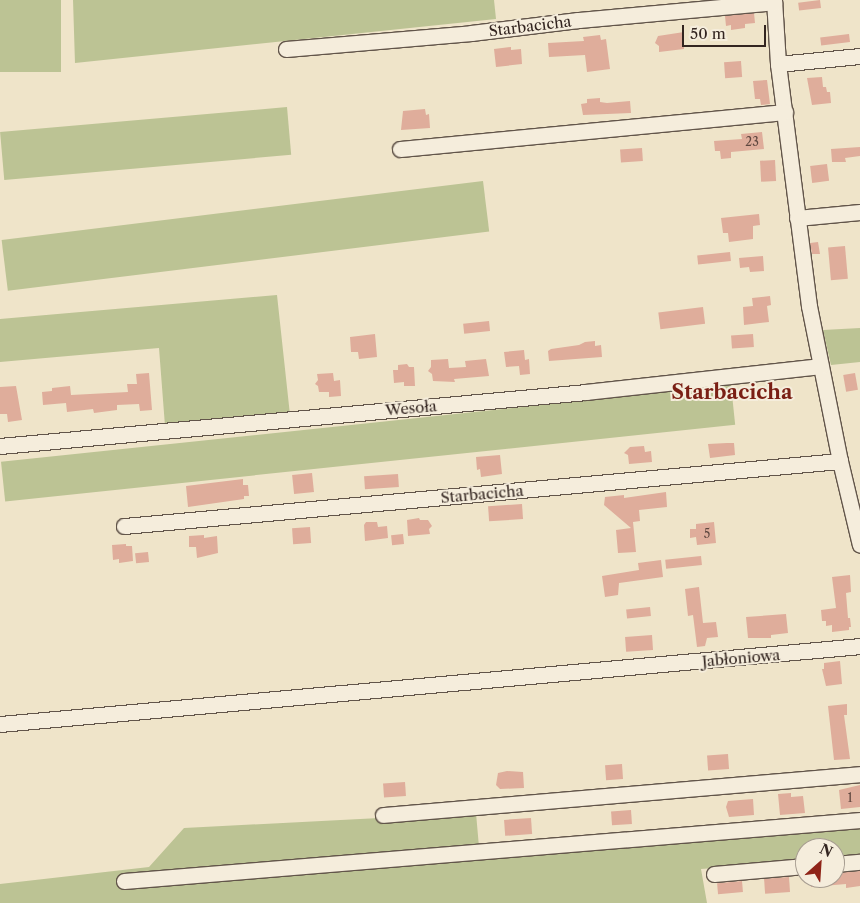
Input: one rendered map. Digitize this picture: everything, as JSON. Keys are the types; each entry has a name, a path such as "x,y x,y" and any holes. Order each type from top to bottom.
{"street":[{"name":"Starbacicha","path":"286,49 471,33 578,20 774,1 778,64 809,306 840,460 860,542"},
{"path":"778,64 860,56"},
{"path":"400,149 785,112"},
{"path":"797,218 860,212"},
{"name":"Wesoła","path":"0,446 586,392 821,366"},
{"name":"Starbacicha","path":"124,526 840,460"},
{"name":"Jabłoniowa","path":"0,724 860,646"},
{"path":"383,814 860,774"},
{"path":"124,881 860,820"},
{"path":"845,863 860,862"},
{"path":"714,874 795,867"}],"green space":[{"path":"0,0 61,0 61,72 0,72"},
{"path":"73,0 494,0 496,19 75,63"},
{"path":"287,107 291,155 4,180 0,132"},
{"path":"483,181 489,232 8,291 2,240"},
{"path":"277,295 290,415 165,426 159,348 0,362 0,319"},
{"path":"860,328 860,362 831,365 823,330"},
{"path":"731,385 735,425 5,502 1,462"},
{"path":"476,813 479,847 860,815 860,856 845,857 845,838 795,838 795,862 701,869 707,903 0,903 0,884 149,867 184,828"}],"building":[{"path":"820,0 821,8 799,11 798,3"},
{"path":"754,13 755,23 745,24 745,28 731,30 731,25 726,26 725,16"},
{"path":"684,32 684,49 659,52 659,46 655,43 658,36"},
{"path":"849,34 850,42 821,45 820,38"},
{"path":"600,35 601,40 606,39 610,69 587,72 585,55 549,57 548,43 584,41 583,37"},
{"path":"511,47 511,50 521,49 522,64 496,67 494,49"},
{"path":"741,61 742,77 725,78 724,62"},
{"path":"822,77 823,87 826,87 827,92 830,92 831,103 812,105 807,78"},
{"path":"767,80 770,104 761,105 760,99 755,99 753,81"},
{"path":"600,98 600,102 607,103 630,101 631,113 583,115 581,104 587,103 587,99"},
{"path":"425,109 426,115 429,114 430,128 401,130 403,111"},
{"path":"762,132 764,149 731,152 731,158 721,159 720,151 715,151 714,141 742,139 741,134"},
{"path":"860,147 860,156 845,158 846,162 832,162 831,149"},
{"path":"642,148 643,161 621,163 620,150"},
{"path":"775,160 776,181 761,182 760,161"},
{"path":"827,164 829,181 812,183 810,166"},
{"path":"759,214 760,225 753,226 753,239 729,242 728,233 723,233 721,218"},
{"path":"818,242 820,254 812,254 810,243"},
{"path":"845,246 848,279 831,280 828,247"},
{"path":"730,252 731,261 698,264 697,255"},
{"path":"763,256 764,271 750,272 749,267 740,268 739,258"},
{"path":"770,296 771,305 767,306 769,322 744,325 743,307 753,306 752,298"},
{"path":"703,307 705,324 660,329 658,312"},
{"path":"489,321 490,331 464,334 463,324"},
{"path":"375,334 377,357 359,359 358,352 351,352 350,337"},
{"path":"753,334 754,347 732,349 731,336"},
{"path":"595,341 595,346 601,345 602,357 549,361 548,351 551,349"},
{"path":"524,350 525,360 529,359 530,374 520,375 519,366 506,367 504,352"},
{"path":"448,359 449,368 466,367 465,361 486,359 489,376 454,379 455,382 433,381 432,374 428,371 431,367 431,360"},
{"path":"407,364 409,367 414,367 415,386 404,386 404,382 394,383 393,370 398,370 398,365"},
{"path":"149,373 152,410 140,411 139,404 117,405 117,410 94,413 93,409 67,412 66,403 43,405 42,392 52,391 52,388 70,386 71,395 128,392 127,384 137,384 136,374"},
{"path":"333,373 334,381 340,380 341,396 329,397 329,392 319,392 318,386 315,384 318,380 317,374"},
{"path":"855,373 858,390 846,392 843,375"},
{"path":"16,386 22,420 8,422 7,414 0,414 0,387"},
{"path":"734,443 735,455 710,458 708,444"},
{"path":"644,446 645,452 651,451 652,462 629,464 628,455 624,453 630,447"},
{"path":"500,455 502,474 481,477 480,469 477,470 476,457"},
{"path":"312,473 314,492 294,494 292,475"},
{"path":"398,474 399,487 365,489 364,476"},
{"path":"243,479 243,485 248,485 249,496 244,496 244,499 188,507 186,486"},
{"path":"666,492 667,507 639,510 640,521 633,522 636,552 618,553 616,530 631,528 604,505 605,497 624,495 624,498"},
{"path":"522,504 523,519 489,521 488,506"},
{"path":"419,518 420,520 428,520 432,526 429,529 430,534 408,536 407,520"},
{"path":"366,522 377,522 378,527 387,526 388,538 365,541 364,525"},
{"path":"714,522 716,543 697,545 696,537 690,538 690,529 696,529 696,524"},
{"path":"310,527 311,543 293,544 292,528"},
{"path":"403,534 404,544 392,545 391,535"},
{"path":"204,535 204,538 217,536 218,553 197,558 196,547 189,547 189,536"},
{"path":"126,544 126,546 132,546 133,561 119,563 119,559 113,560 112,545"},
{"path":"148,552 149,562 136,563 135,553"},
{"path":"701,556 702,565 666,569 665,560"},
{"path":"661,560 663,577 619,583 618,595 605,597 602,576 639,570 638,563"},
{"path":"850,575 851,592 846,593 848,618 850,618 851,627 849,627 849,630 832,632 832,625 826,626 826,621 822,621 821,610 836,608 832,577"},
{"path":"699,587 703,623 716,622 718,637 707,638 705,646 697,647 693,615 688,616 685,589"},
{"path":"650,607 651,616 627,618 626,610"},
{"path":"786,614 788,633 771,635 771,638 748,638 746,617"},
{"path":"652,635 653,650 626,652 625,637"},
{"path":"840,661 842,684 826,686 822,669 824,669 824,663"},
{"path":"847,704 847,715 844,715 850,759 834,760 828,706"},
{"path":"728,754 729,769 708,770 707,755"},
{"path":"622,764 623,779 606,780 605,765"},
{"path":"507,771 523,772 524,788 500,789 496,785 498,773"},
{"path":"405,782 406,796 384,798 383,784"},
{"path":"860,785 860,807 841,809 839,790"},
{"path":"791,793 791,797 803,796 805,813 780,815 778,794"},
{"path":"753,799 754,815 729,817 726,807 728,801"},
{"path":"631,810 632,824 612,825 611,811"},
{"path":"531,818 532,834 505,836 504,820"},
{"path":"860,871 860,886 846,888 845,872"},
{"path":"789,877 790,892 765,894 764,879"},
{"path":"742,881 743,892 718,894 717,883"}],"district":[{"name":"Starbacicha","path":"732,392"}]}
